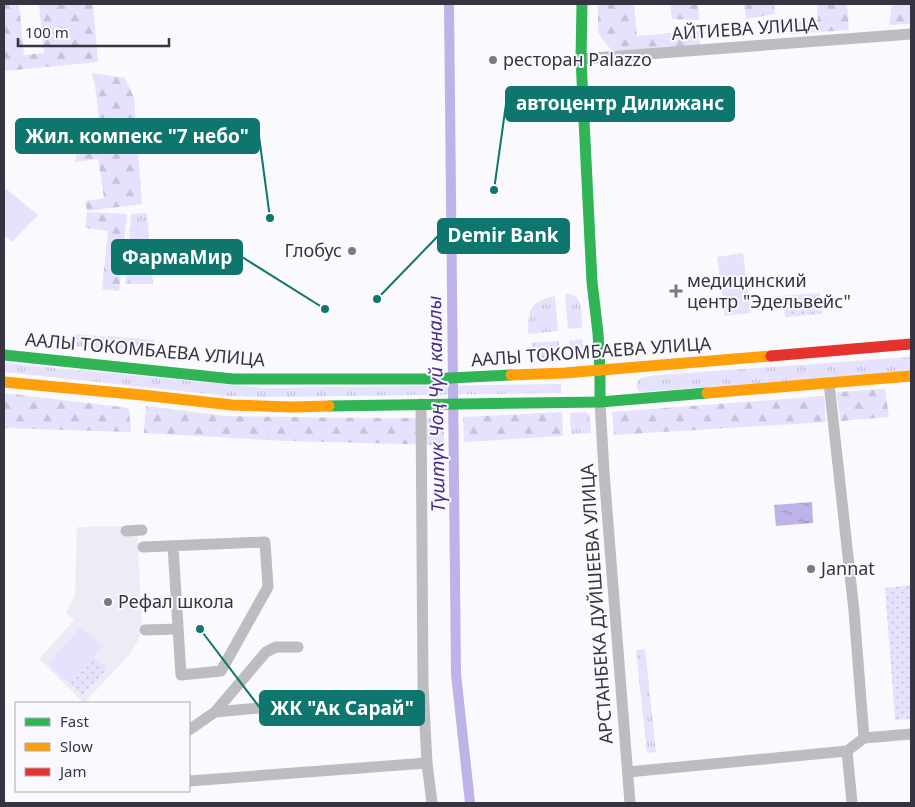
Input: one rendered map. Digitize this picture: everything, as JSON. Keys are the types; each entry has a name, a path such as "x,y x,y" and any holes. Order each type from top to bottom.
{"main road":[{"path":"582,4 581,59 592,282 598,333 600,402"},
{"name":"ААЛЫ ТОКОМБАЕВА УЛИЦА","path":"4,355 233,379 431,379 566,374 911,344"},
{"path":"4,382 232,405 292,407 600,402 911,376"}],"street":[{"name":"АЙТИЕВА УЛИЦА","path":"581,59 911,34"},
{"path":"829,383 854,611 864,738"},
{"name":"АРСТАНБЕКА ДУЙШЕЕВА УЛИЦА","path":"600,402 630,803"},
{"path":"426,404 423,685 427,763 432,803"},
{"path":"126,530 142,530"},
{"path":"143,547 265,542 268,587 221,671 181,675 174,546"},
{"path":"146,630 178,629"},
{"path":"190,729 215,712 266,652 276,647 298,647"},
{"path":"215,712 301,704"},
{"path":"628,772 847,751 864,738 911,734"},
{"path":"847,751 852,803"},
{"path":"190,781 427,763"}],"shaded area":[{"path":"137,526 142,629 130,654 85,702 39,659 74,620 66,613 75,595 77,527"}],"green space":[{"path":"4,4 19,4 24,55 44,53 39,4 93,4 98,62 4,71"},
{"path":"598,4 634,4 637,36 699,31 700,45 612,51 598,33"},
{"path":"670,4 698,4 699,20 672,19"},
{"path":"744,4 774,4 775,14 746,19"},
{"path":"817,4 847,4 849,30 790,34 789,22 818,20"},
{"path":"892,4 911,4 911,24 889,25"},
{"path":"92,73 125,78 134,98 142,204 87,211 85,201 104,198 98,159 75,162 76,155 103,151"},
{"path":"4,187 38,215 12,242 4,235"},
{"path":"87,212 127,214 119,291 102,289 108,231 85,228"},
{"path":"147,213 153,284 126,284 131,214"},
{"path":"743,253 751,313 725,316 717,257"},
{"path":"820,293 822,314 785,317 783,296"},
{"path":"565,294 576,297 581,305 582,328 568,329"},
{"path":"555,296 558,331 528,334 532,308 540,301"},
{"path":"75,334 107,337 105,349 74,346"},
{"path":"108,336 154,340 153,349 146,352 106,348"},
{"path":"582,339 584,355 581,359 570,360 569,341"},
{"path":"559,341 561,361 545,363 536,354 531,343"},
{"path":"911,357 911,372 640,392 637,387 638,381 648,376"},
{"path":"4,363 264,388 561,384 561,393 228,396 4,372"},
{"path":"885,389 889,417 841,421 836,392"},
{"path":"4,393 129,408 131,432 4,428"},
{"path":"824,396 826,422 614,435 612,412"},
{"path":"146,406 225,416 444,418 444,445 287,441 144,433"},
{"path":"562,412 563,436 464,442 463,417"},
{"path":"585,412 590,416 591,433 571,434 570,413"},
{"path":"911,585 911,719 895,720 885,588"},
{"path":"81,627 103,647 69,683 48,663"},
{"path":"645,649 656,752 647,753 636,650"},
{"path":"94,657 107,669 82,695 69,683"}],"water":[{"path":"812,502 813,523 776,526 774,505"}],"waterway":[{"name":"Түштүк Чоң Чүй каналы","path":"449,4 456,674 470,803"}],"traffic: fast":[{"path":"582,4 581,59 592,282 598,333 600,402"},
{"path":"4,355 233,379 431,379 511,375"},
{"path":"329,406 600,402 707,393"}],"traffic: slow":[{"path":"511,375 565,373 771,356"},
{"path":"707,393 911,376"},
{"path":"4,382 232,405 329,406"}],"traffic: jam":[{"path":"771,356 911,344"}],"place":[{"name":"ресторан Palazzo","path":"493,60"},
{"name":"автоцентр Дилижанс","path":"494,190"},
{"name":"Жил. компекс \"7 небо\"","path":"270,218"},
{"name":"Глобус","path":"352,251"},
{"name":"медицинский центр \"Эдельвейс\"","path":"676,291"},
{"name":"Demir Bank","path":"377,299"},
{"name":"ФармаМир","path":"325,309"},
{"name":"Jannat","path":"811,569"},
{"name":"Рефал школа","path":"108,602"},
{"name":"ЖК \"Ак Сарай\"","path":"200,629"}]}
